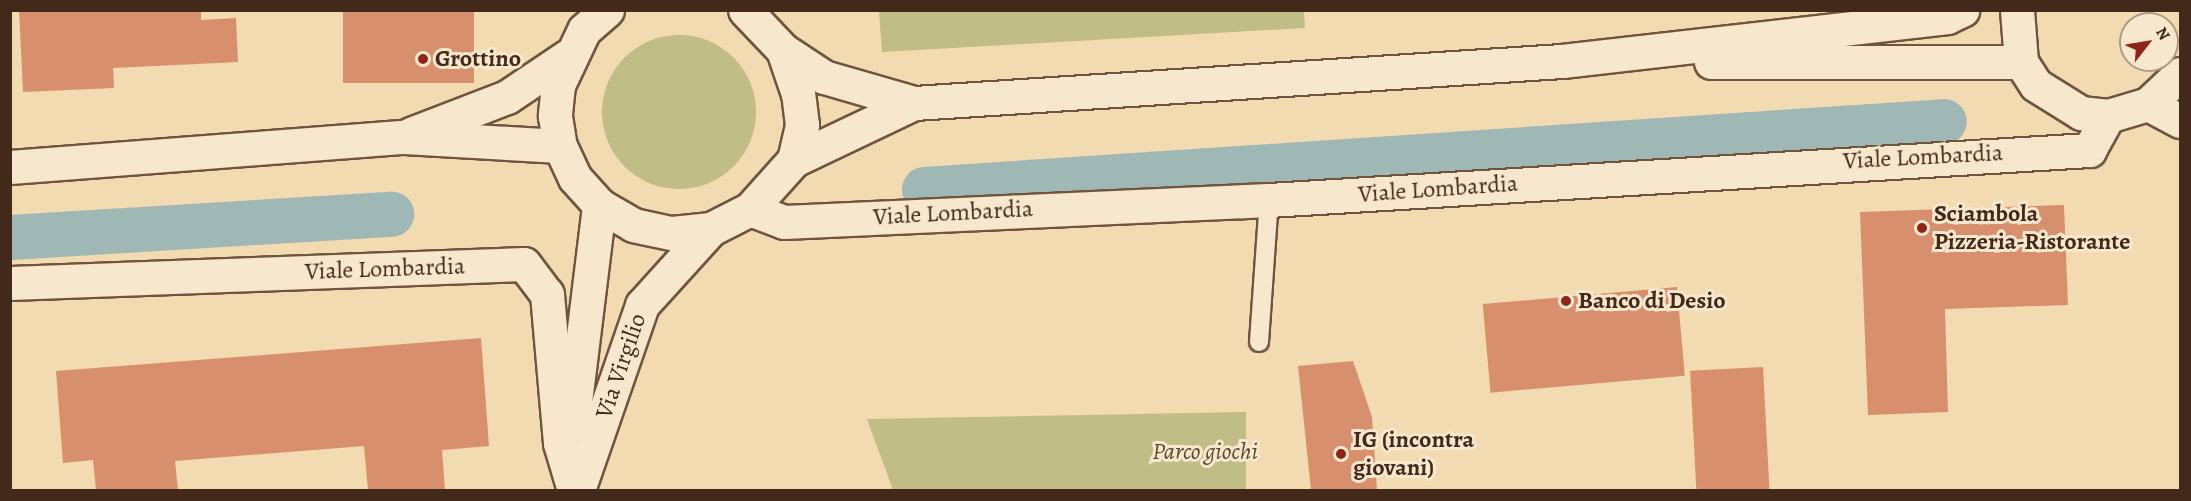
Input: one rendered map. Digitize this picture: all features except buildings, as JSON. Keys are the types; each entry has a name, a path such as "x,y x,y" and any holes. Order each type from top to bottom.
{"main road":[{"path":"607,10 584,30 568,56 555,116 560,146 575,178 599,205 633,225 672,233 711,229 750,209 794,160 914,103"},
{"path":"744,10 783,50 825,77 914,103 1562,61 1947,17 1962,10"},
{"path":"2017,10 2021,62 2056,102 2108,116 2148,104 2181,74"},
{"path":"783,50 802,125 794,160"},
{"path":"404,137 507,97 568,56"},
{"path":"1562,61 2021,62"},
{"path":"2148,104 2181,121"},
{"name":"Viale Lombardia","path":"750,209 784,222 1269,200 2089,150 2108,116"},
{"path":"10,167 404,137 560,146"},
{"name":"Via Virgilio","path":"576,490 572,418 599,205"},
{"name":"Via Virgilio","path":"576,490 642,305 711,229"},
{"name":"Viale Lombardia","path":"10,283 524,264 547,294 560,443 576,490"}],"lane":[{"path":"1259,342 1269,200"}],"green space":[{"path":"879,11 1304,11 1305,28 882,52"},
{"path":"679,35 694,36 708,41 722,48 733,58 743,69 750,83 755,97 755,127 750,141 743,155 733,166 722,176 708,183 694,188 679,189 664,188 650,183 636,176 625,166 615,155 608,141 603,127 602,112 603,97 608,83 615,69 625,58 636,48 650,41 664,36"},
{"name":"Parco giochi","path":"1246,412 1246,490 893,490 867,419"}],"waterway":[{"path":"924,189 1944,121"},
{"path":"10,237 391,214"}],"place":[{"name":"Grottino","path":"423,59"},
{"name":"Sciambola Pizzeria-Ristorante","path":"1922,228"},
{"name":"Banco di Desio","path":"1566,301"},
{"name":"IG (incontra giovani)","path":"1341,454"}]}
